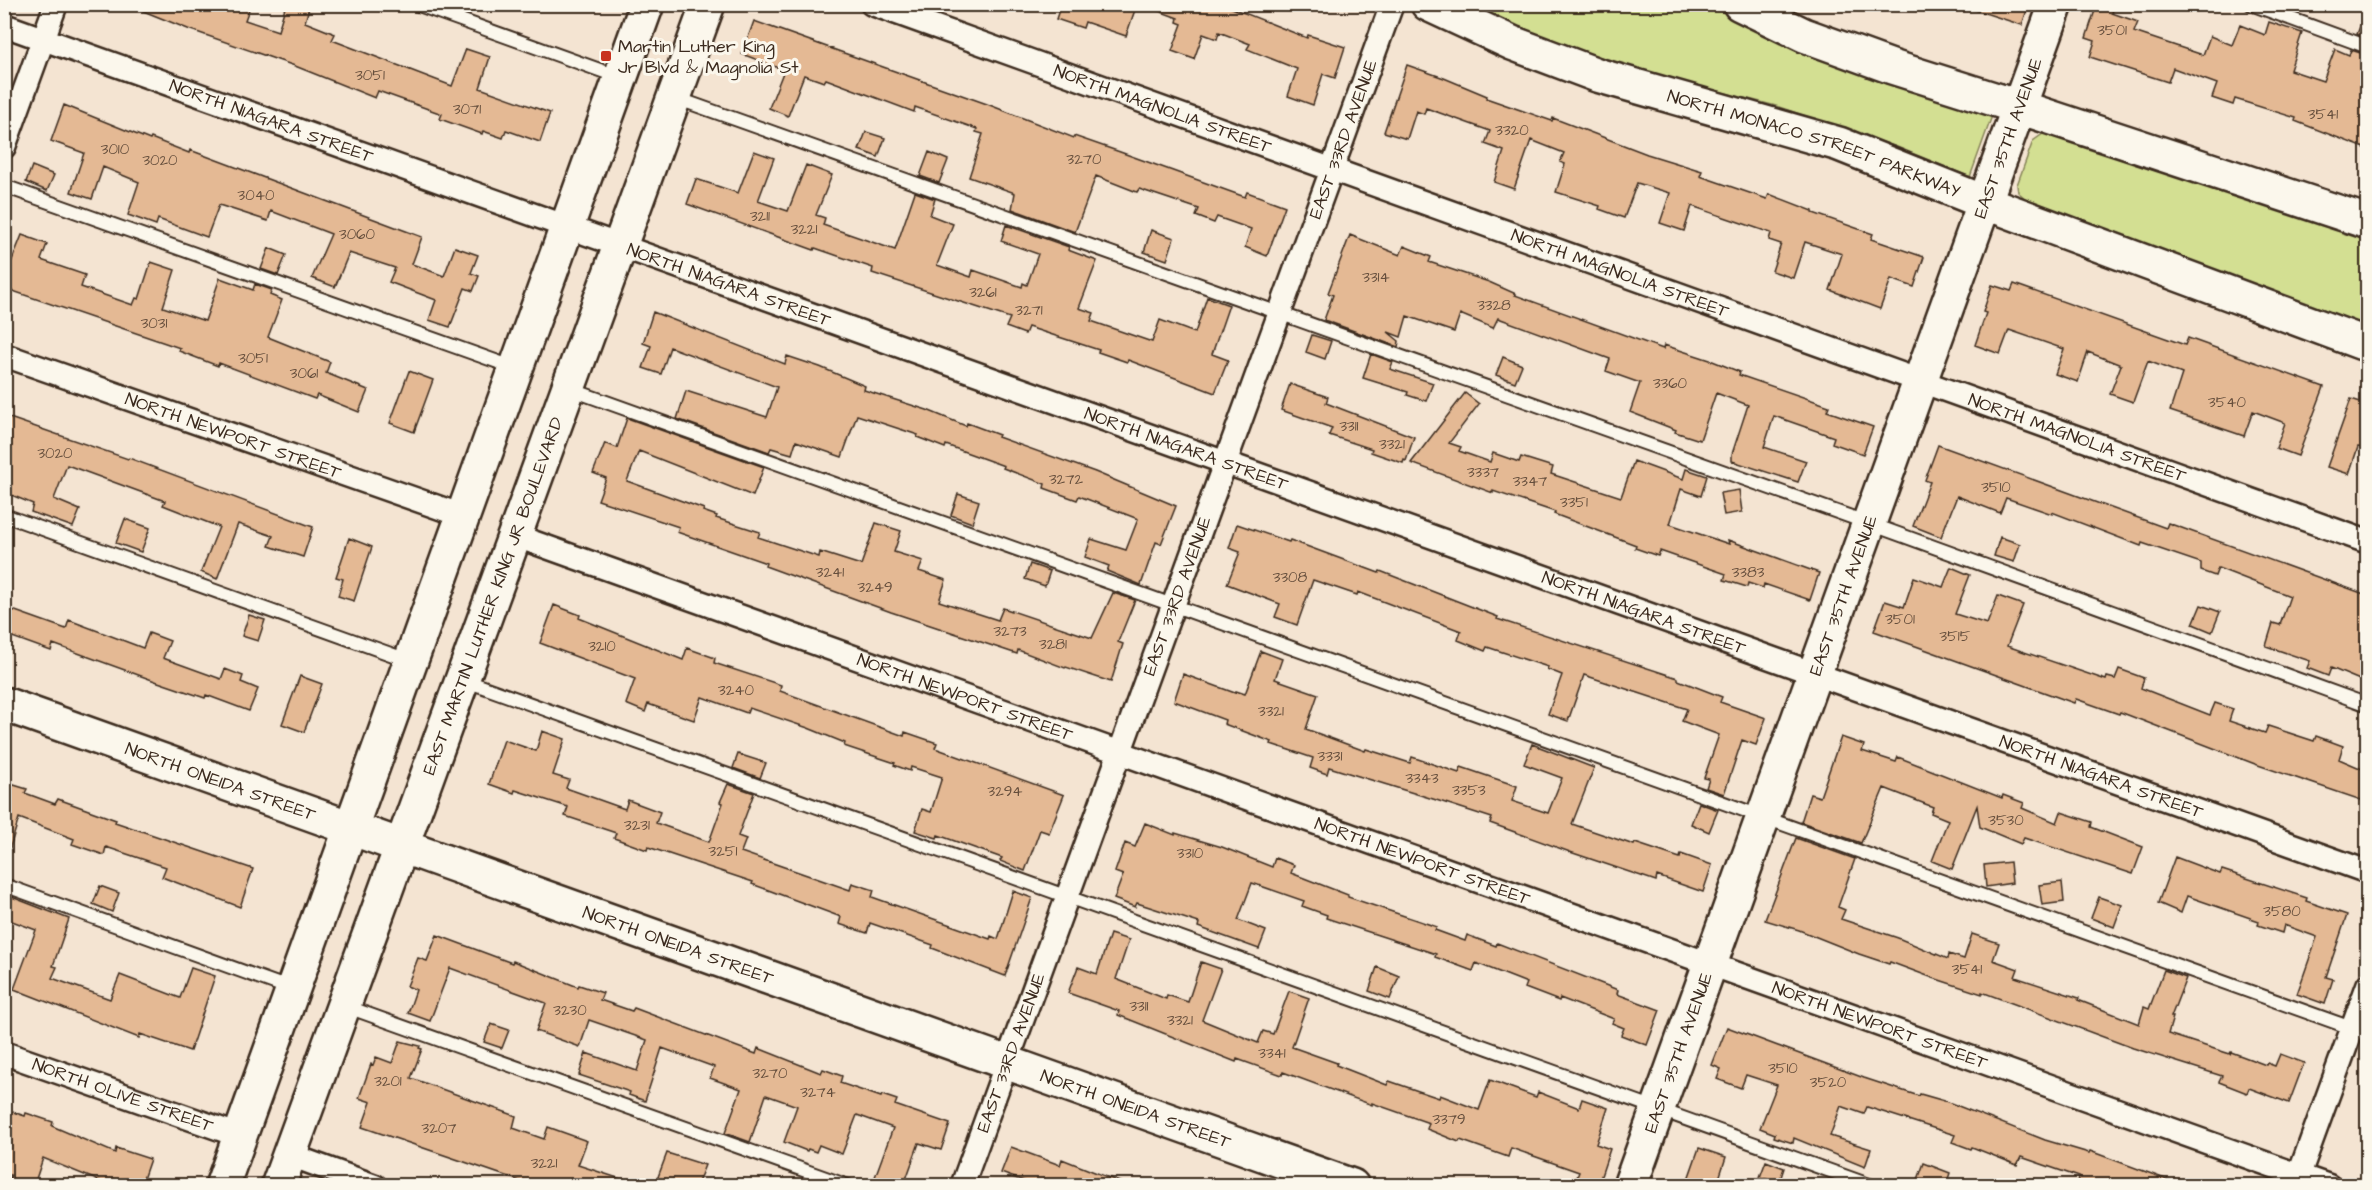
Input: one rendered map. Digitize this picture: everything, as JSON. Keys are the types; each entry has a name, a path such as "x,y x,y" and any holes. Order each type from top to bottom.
{"street":[{"path":"4,147 56,4"},
{"path":"222,1185 647,4"},
{"name":"EAST MARTIN LUTHER KING JR BOULEVARD","path":"278,1185 622,246 708,4"},
{"name":"NORTH MAGNOLIA STREET","path":"872,4 2367,542"},
{"name":"EAST 33RD AVENUE","path":"962,1185 1392,4"},
{"name":"NORTH MONACO STREET PARKWAY","path":"1428,4 1512,44 1597,75 1839,144 1984,202 2367,345"},
{"path":"1740,4 1804,35 1892,67 2019,106 2367,222"},
{"name":"EAST 35TH AVENUE","path":"1630,1185 2056,4"},
{"name":"NORTH NIAGARA STREET","path":"4,25 1815,672 2367,872"},
{"name":"NORTH NEWPORT STREET","path":"4,355 463,516"},
{"name":"NORTH NEWPORT STREET","path":"516,536 1710,964 2297,1180 2329,1185"},
{"name":"NORTH ONEIDA STREET","path":"4,704 1352,1185"},
{"path":"2297,1180 2360,1031 2367,985"},
{"name":"NORTH OLIVE STREET","path":"4,1053 240,1136"},
{"path":"290,1155 375,1185"}],"lane":[{"path":"416,4 621,78"},
{"path":"2251,4 2367,46"},
{"path":"675,98 1869,523 2367,705"},
{"path":"4,186 517,369"},
{"path":"569,389 2360,1031"},
{"path":"4,515 411,662"},
{"path":"463,680 1872,1185"},
{"path":"4,885 293,990"},
{"path":"344,1005 848,1185"}],"green space":[{"path":"1459,5 1704,5 1993,113 1970,177 1897,147 1776,106 1671,79 1553,42"},
{"path":"2047,131 2367,234 2367,331 2026,199 2018,192 2017,185 2033,141"}],"building":[{"path":"126,4 251,4 245,20 278,31 286,4 310,4 305,22 335,34 332,40 452,86 466,49 490,57 480,88 550,113 540,142 506,130 503,138 483,131 482,134 440,119 442,114 378,91 375,98"},
{"path":"1061,4 1137,4 1126,36 1085,22 1083,28 1056,19"},
{"path":"1149,4 1222,4 1307,38 1308,35 1345,47 1335,78 1323,74 1313,105 1288,96 1297,69 1247,49 1250,44 1219,32 1217,39 1203,34 1194,59 1172,51 1182,24 1177,22 1178,18 1148,7"},
{"path":"1969,4 2029,4 2022,25 1969,8"},
{"path":"2097,4 2115,4 2112,13 2138,22 2134,32 2203,55 2210,36 2232,45 2240,25 2265,35 2269,22 2302,33 2290,70 2323,81 2335,49 2349,55 2351,50 2367,55 2367,149 2295,121 2296,118 2235,99 2233,105 2212,98 2217,84 2173,68 2168,82 2090,57 2095,41 2086,38"},
{"path":"2367,12 2367,38 2357,34"},
{"path":"754,21 987,104 1074,138 1074,136 1245,197 1247,192 1285,206 1267,256 1245,247 1251,229 1217,217 1214,223 1196,216 1199,209 1139,189 1137,192 1096,176 1075,232 1012,209 1015,193 969,177 983,134 976,132 977,129 915,107 914,112 826,79 824,82 804,75 788,116 769,108 784,70 742,54"},
{"path":"1407,65 1444,78 1487,96 1486,98 1552,121 1553,118 1647,154 1702,171 1700,176 1767,199 1769,194 1813,211 1813,213 1873,234 1871,239 1924,257 1914,287 1891,279 1880,309 1830,290 1842,254 1805,242 1793,278 1772,271 1781,244 1769,240 1771,233 1692,206 1684,231 1660,223 1670,193 1637,183 1624,218 1599,209 1600,206 1556,192 1565,164 1560,162 1564,153 1531,140 1514,189 1494,182 1504,151 1485,144 1490,131 1426,108 1424,114 1416,111 1407,139 1384,132"},
{"path":"64,105 150,140 151,138 189,153 190,150 422,237 412,264 444,276 455,247 478,255 471,273 479,276 473,291 465,288 450,327 429,320 436,300 389,282 395,268 349,253 335,287 312,278 331,234 271,211 268,221 219,205 207,237 158,219 156,225 128,215 139,182 103,167 92,199 71,192 84,153 51,141"},
{"path":"866,132 885,138 878,157 859,150"},
{"path":"754,151 774,158 758,201 788,211 806,165 832,175 816,215 825,218 823,225 895,250 915,192 935,199 930,215 953,224 937,265 971,277 973,270 1022,287 1023,283 1027,285 1038,254 1001,241 1006,225 1069,247 1068,250 1097,261 1079,308 1094,313 1091,321 1152,342 1160,320 1195,333 1207,297 1229,305 1212,354 1228,360 1215,393 1128,360 1127,362 1098,352 1099,350 1028,327 1025,334 1006,327 1010,318 872,273 873,268 815,248 814,250 687,204 696,179 738,193"},
{"path":"929,152 948,160 939,183 920,176"},
{"path":"32,166 54,175 47,191 26,182"},
{"path":"1151,230 1174,238 1167,260 1144,252"},
{"path":"22,235 47,244 41,260 85,275 81,287 133,305 136,298 139,299 151,262 175,270 163,307 205,321 220,278 253,290 255,284 272,290 270,295 282,300 268,337 330,362 326,373 368,390 359,412 317,395 315,399 219,363 218,366 179,351 180,348 4,288 4,280"},
{"path":"1350,235 1400,255 1404,246 1431,257 1429,262 1489,282 1515,295 1663,349 1664,345 1710,360 1740,372 1739,375 1829,406 1827,411 1873,427 1863,454 1832,443 1834,437 1774,416 1764,447 1806,461 1798,482 1732,461 1732,454 1748,405 1716,393 1700,440 1675,432 1676,430 1630,412 1640,383 1606,371 1610,359 1498,318 1493,328 1460,314 1454,332 1407,316 1401,337 1388,332 1399,341 1398,347 1324,320 1333,295 1328,293"},
{"path":"269,248 286,255 278,275 261,269"},
{"path":"2014,284 2185,345 2188,338 2324,387 2298,456 2276,448 2285,423 2253,411 2244,436 2170,411 2182,374 2148,361 2133,402 2110,394 2121,365 2088,352 2078,382 2055,374 2064,349 2009,330 2000,354 1975,345 1986,313 1983,312 1992,285 2011,291"},
{"path":"653,312 785,364 787,356 820,367 865,386 864,390 927,410 966,426 967,423 1176,506 1161,544 1156,542 1141,585 1107,571 1109,566 1085,557 1091,539 1126,550 1138,519 1079,496 1077,500 1044,488 1045,484 1003,468 1004,466 946,445 945,448 917,437 918,435 857,415 842,457 796,441 792,454 771,448 769,452 677,419 686,391 767,417 777,387 670,347 661,374 643,368 651,346 643,343"},
{"path":"1312,335 1331,341 1325,359 1306,352"},
{"path":"1371,354 1393,362 1390,369 1433,383 1426,401 1407,395 1408,392 1363,378"},
{"path":"1503,357 1522,365 1515,382 1496,375"},
{"path":"409,371 433,380 414,432 390,423"},
{"path":"1290,384 1328,397 1326,403 1414,437 1406,461 1404,460 1403,463 1371,452 1372,449 1329,435 1332,428 1281,410"},
{"path":"1465,393 1479,404 1449,443 1461,447 1459,451 1490,462 1493,453 1519,462 1521,457 1553,467 1551,474 1621,497 1634,461 1683,479 1686,469 1707,476 1701,496 1681,489 1670,524 1729,544 1728,540 1819,573 1810,600 1764,584 1763,588 1748,583 1747,587 1724,580 1726,574 1660,551 1658,556 1635,548 1636,545 1554,514 1555,512 1493,491 1493,493 1411,463"},
{"path":"2351,399 2367,404 2367,431 2362,448 2358,447 2349,474 2327,467"},
{"path":"4,416 129,458 313,527 303,557 269,546 273,536 238,524 217,579 201,572 219,527 163,505 165,501 67,465 54,499 80,510 73,527 31,512 33,504 4,492"},
{"path":"627,418 764,467 753,496 639,451 627,481 704,509 703,511 717,516 716,518 760,532 758,537 819,557 820,552 861,565 876,523 901,531 894,552 923,561 919,571 946,580 939,601 998,620 1003,608 1092,638 1113,593 1135,600 1118,642 1123,644 1111,682 1018,650 1017,654 891,612 765,566 766,563 677,532 679,527 598,500 606,478 593,473 605,443 617,448"},
{"path":"1938,445 2166,528 2168,523 2367,595 2367,623 2361,643 2367,646 2367,683 2331,668 2328,676 2307,668 2310,661 2266,646 2273,623 2280,625 2290,596 2218,568 2215,576 2201,571 2201,563 2142,543 2141,546 2052,512 2052,514 2006,498 2000,513 1957,496 1941,537 1913,526 1930,482 1925,480"},
{"path":"1739,490 1742,512 1724,515 1720,493"},
{"path":"958,494 979,501 972,523 951,515"},
{"path":"125,519 150,528 141,552 116,543"},
{"path":"1237,524 1289,542 1290,540 1379,573 1380,571 1498,617 1497,619 1678,678 1678,680 1722,697 1720,702 1766,718 1756,745 1742,740 1724,794 1706,788 1709,779 1704,778 1719,735 1682,721 1687,709 1584,675 1568,721 1548,714 1562,675 1547,669 1548,667 1487,647 1485,651 1458,640 1461,631 1358,592 1357,595 1313,580 1297,625 1275,617 1280,604 1227,584 1240,552 1229,548"},
{"path":"2000,537 2020,544 2014,562 1994,556"},
{"path":"349,538 372,547 354,601 338,596 343,579 336,577"},
{"path":"1030,564 1050,571 1045,586 1025,579"},
{"path":"1951,567 1970,575 1955,614 1987,624 1998,596 2023,605 2007,646 2106,680 2107,677 2115,679 2119,669 2144,678 2141,688 2210,715 2215,703 2233,709 2229,721 2265,733 2268,726 2314,741 2316,736 2343,746 2339,759 2367,771 2367,802 2255,764 2120,712 2119,714 2076,699 2074,703 1874,631 1885,601 1904,607 1914,577 1943,587"},
{"path":"554,605 580,615 579,618 683,660 687,648 715,658 714,663 781,685 780,691 904,736 905,732 937,743 935,748 1064,795 1049,833 1040,830 1025,871 1000,861 1002,858 938,835 937,838 915,831 922,809 931,812 942,777 911,767 910,771 894,765 895,763 844,746 845,743 808,728 749,708 747,713 702,697 694,720 648,704 645,712 626,704 635,679 540,643"},
{"path":"2201,605 2220,612 2212,632 2193,624"},
{"path":"4,607 66,629 69,620 143,648 149,633 170,641 163,658 221,679 225,669 243,676 241,682 258,689 249,711 206,695 205,698 155,681 53,644 51,651 4,634"},
{"path":"249,615 265,620 258,641 242,636"},
{"path":"1261,651 1282,659 1275,679 1318,694 1306,729 1365,751 1366,749 1410,763 1412,757 1459,773 1461,767 1517,786 1512,801 1548,813 1562,778 1524,764 1532,744 1594,768 1572,824 1634,845 1635,843 1680,858 1681,854 1712,865 1703,892 1657,876 1656,881 1570,852 1490,823 1492,818 1433,799 1329,767 1327,774 1310,768 1313,758 1271,744 1272,742 1224,724 1225,720 1174,701 1183,674 1235,693 1236,691 1245,694"},
{"path":"300,676 322,684 304,732 282,724"},
{"path":"542,731 565,739 553,775 569,780 566,788 625,809 628,800 660,812 656,823 709,842 723,803 720,802 728,784 754,793 738,836 746,839 741,852 850,890 852,883 874,890 872,897 990,939 991,936 998,939 1013,891 1032,898 1005,976 932,948 933,945 870,923 867,933 839,924 841,917 752,884 753,882 614,838 616,833 565,816 568,807 489,784 504,740 536,751"},
{"path":"1841,737 1864,745 1862,751 1896,762 1898,757 2002,798 2003,795 2024,803 2022,808 2057,823 2061,812 2092,822 2091,827 2143,847 2133,874 2024,838 2021,844 1980,827 1977,806 1952,869 1932,861 1948,820 1931,813 1933,807 1884,788 1861,843 1801,822 1810,794 1820,797"},
{"path":"738,754 766,763 760,778 733,768"},
{"path":"4,782 27,789 25,793 55,804 58,799 116,820 115,822 253,869 240,907 162,877 166,867 106,847 104,855 72,844 74,839 19,818 8,854 4,853"},
{"path":"1699,803 1718,810 1709,832 1691,824"},
{"path":"1145,823 1175,835 1175,833 1222,847 1272,867 1275,858 1294,865 1291,873 1348,895 1348,897 1437,927 1435,930 1465,941 1467,935 1496,946 1497,943 1618,990 1617,994 1660,1010 1647,1045 1621,1035 1624,1028 1612,1023 1614,1019 1560,998 1559,1001 1525,988 1527,983 1476,963 1473,971 1435,957 1436,954 1326,918 1327,915 1302,906 1304,901 1252,883 1238,920 1266,931 1259,949 1198,927 1199,923 1137,903 1135,907 1114,899 1123,875 1115,872 1125,843 1135,847"},
{"path":"1796,838 1855,859 1838,907 1845,910 1841,919 1898,938 1948,959 1949,954 1964,959 1972,934 1999,943 1993,960 2018,969 2015,977 2079,998 2078,1000 2139,1024 2144,1007 2149,1009 2164,970 2186,978 2171,1017 2173,1017 2168,1034 2230,1054 2231,1052 2266,1065 2267,1063 2275,1066 2280,1054 2304,1063 2289,1103 2249,1088 2247,1093 2219,1082 2222,1076 2133,1048 1982,992 1982,994 1890,962 1889,964 1799,930 1765,920"},
{"path":"2175,857 2220,874 2222,870 2307,898 2306,901 2347,915 2326,977 2333,979 2325,1004 2297,994 2317,937 2284,925 2282,933 2258,925 2259,921 2187,896 2181,913 2158,903"},
{"path":"2010,862 2012,883 1986,887 1984,865"},
{"path":"2062,882 2064,902 2042,905 2039,885"},
{"path":"100,886 119,893 112,912 93,904"},
{"path":"4,894 69,919 53,966 57,967 52,978 110,999 120,975 180,998 191,968 215,976 190,1051 140,1034 139,1038 14,989 36,930 4,918"},
{"path":"2099,897 2122,905 2114,927 2091,918"},
{"path":"1110,934 1129,940 1116,979 1166,999 1167,995 1188,1002 1201,962 1221,969 1202,1020 1258,1043 1263,1031 1273,1034 1289,991 1309,998 1292,1047 1337,1063 1336,1065 1387,1085 1389,1081 1439,1098 1440,1095 1479,1110 1490,1080 1536,1097 1538,1092 1579,1108 1582,1099 1608,1108 1596,1144 1610,1149 1598,1185 1577,1177 1579,1172 1511,1148 1508,1157 1460,1140 1459,1142 1427,1129 1429,1123 1372,1103 1372,1105 1283,1072 1282,1075 1237,1059 1236,1062 1118,1015 1119,1011 1068,993 1078,967 1097,974"},
{"path":"437,935 512,963 513,961 578,987 579,985 603,993 600,1000 632,1011 634,1008 756,1054 758,1048 821,1073 823,1069 842,1076 840,1083 897,1100 895,1105 950,1124 941,1150 919,1143 904,1185 898,1185 875,1177 893,1128 857,1115 842,1154 819,1145 816,1152 808,1149 807,1151 784,1142 797,1106 766,1095 750,1142 725,1133 741,1089 710,1078 714,1067 662,1048 645,1101 629,1095 630,1092 579,1075 586,1053 637,1071 647,1040 589,1020 580,1047 536,1031 546,1003 450,968 430,1021 408,1013 416,990 407,986 418,958 427,961"},
{"path":"1377,967 1399,976 1390,999 1369,991"},
{"path":"491,1024 509,1030 502,1048 484,1042"},
{"path":"1727,1027 1864,1078 1919,1096 1920,1094 1948,1102 2045,1140 2089,1153 2090,1151 2176,1183 2176,1185 2075,1185 2079,1177 2021,1157 2017,1165 1972,1147 1971,1149 1952,1142 1955,1135 1867,1107 1864,1114 1841,1106 1830,1136 1871,1149 1865,1167 1794,1138 1793,1143 1774,1137 1775,1134 1760,1128 1777,1085 1746,1075 1741,1088 1717,1079 1721,1069 1712,1065"},
{"path":"400,1041 420,1046 419,1048 422,1049 411,1078 516,1116 513,1128 544,1139 548,1127 587,1141 578,1165 630,1182 629,1185 532,1185 362,1127 371,1102 359,1098 371,1064 373,1065 376,1057 392,1063"},
{"path":"4,1109 53,1122 52,1126 115,1153 116,1148 150,1159 141,1185 109,1185 43,1158 34,1185 8,1185 11,1175 4,1174"},
{"path":"1011,1147 1060,1165 1062,1159 1127,1185 1035,1185 1001,1173"},
{"path":"1699,1148 1726,1157 1717,1185 1686,1185"},
{"path":"667,1153 705,1165 697,1185 655,1185"},
{"path":"1766,1161 1784,1168 1779,1183 1760,1177"},
{"path":"1924,1163 1950,1173 1946,1185 1916,1185"}],"place":[{"name":"Martin Luther King Jr Blvd & Magnolia St","path":"606,56"}]}
